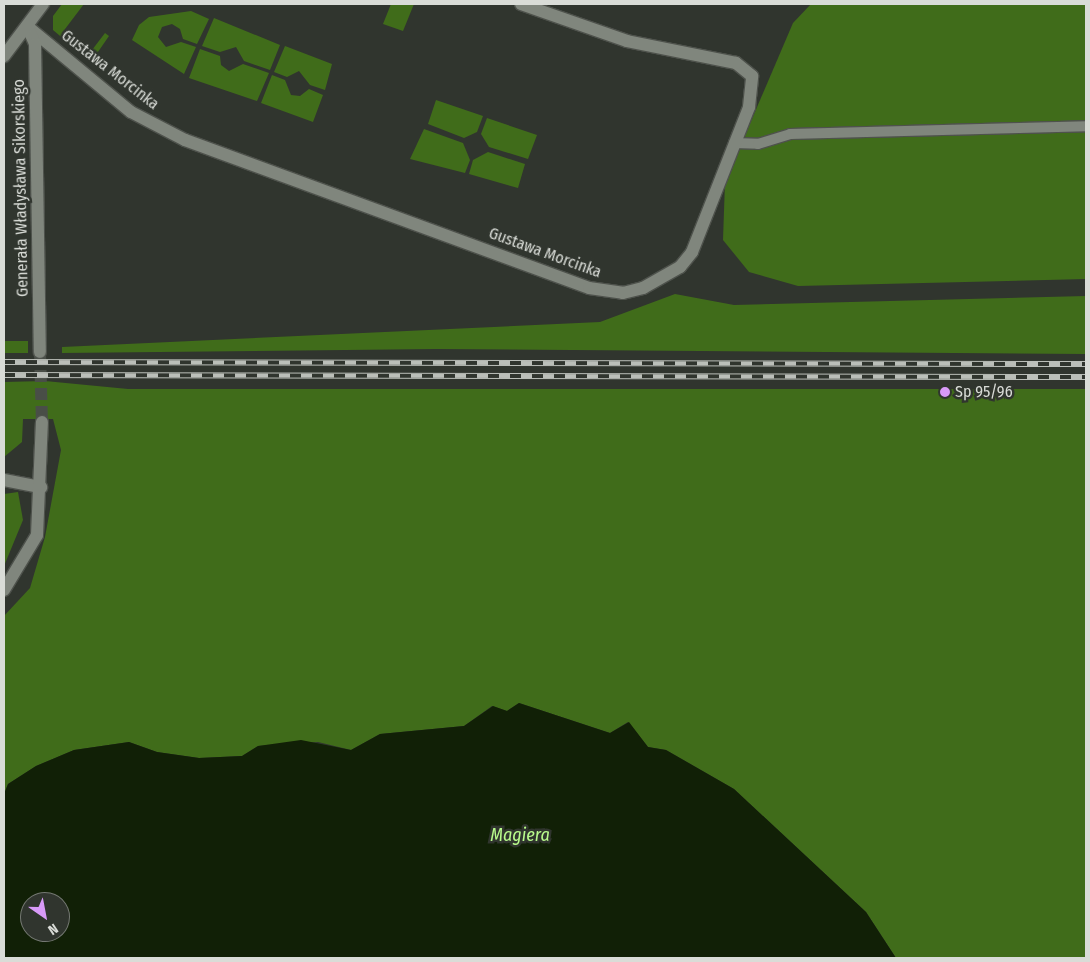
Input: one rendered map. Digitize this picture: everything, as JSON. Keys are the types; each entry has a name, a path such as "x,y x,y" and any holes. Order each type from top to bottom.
{"street":[{"path":"4,56 43,4"},
{"name":"Gustawa Morcinka","path":"27,26 131,112 185,140 598,290 634,291 680,267 696,244 753,95 754,85 746,68 628,41 520,4"},
{"name":"Generała Władysława Sikorskiego","path":"27,26 35,44 40,352"},
{"path":"4,590 37,535 41,487 42,422"},
{"path":"4,480 41,487"}],"lane":[{"path":"734,143 758,144 790,134 1086,126"}],"green space":[{"path":"62,4 84,4 62,33 89,54 105,33 109,36 91,62 53,30 53,16"},
{"path":"391,4 414,4 403,31 383,24"},
{"path":"811,4 1086,4 1086,279 798,286 749,272 723,240 725,182 793,23"},
{"path":"191,11 209,19 197,44 183,39 180,29 172,24 162,27 158,37 166,47 181,42 196,47 184,74 132,40 139,25 149,17"},
{"path":"214,18 280,45 270,70 244,61 236,47 220,52 202,46"},
{"path":"285,46 332,64 325,90 310,85 299,71 287,77 274,72"},
{"path":"200,49 220,56 221,65 229,71 243,64 269,73 257,101 189,78"},
{"path":"272,75 285,80 291,95 300,96 309,89 323,95 313,122 261,103"},
{"path":"436,100 483,116 477,132 464,138 428,124"},
{"path":"487,118 537,135 528,159 489,147 481,134"},
{"path":"424,129 463,143 470,160 465,173 410,159"},
{"path":"488,152 525,164 518,188 469,174 473,160"},
{"path":"675,294 734,305 1086,296 1086,354 436,349 62,353 62,347 600,322"},
{"path":"4,341 28,341 28,353 4,353"},
{"path":"45,381 128,389 1086,389 1086,958 896,958 866,912 734,789 666,750 648,747 628,722 610,733 519,703 507,711 492,706 464,726 380,734 351,750 318,742 258,746 242,756 199,758 157,752 129,742 74,750 36,766 8,784 4,794 4,616 30,588 45,537 61,450 53,419 23,419 22,442 4,457 4,382"},
{"path":"18,492 23,520 4,566 4,494"}],"water":[{"name":"Magiera","path":"519,703 610,733 629,722 648,747 666,750 734,789 866,912 896,958 4,958 4,794 8,784 36,766 74,750 129,742 157,752 199,758 242,756 258,746 301,740 351,750 380,734 464,726 493,706 507,711"}],"tunnel":[{"path":"40,352 42,422"}],"railway":[{"path":"4,362 1086,364"},
{"path":"4,375 1086,377"}],"place":[{"name":"Sp 95/96","path":"945,392"}]}
